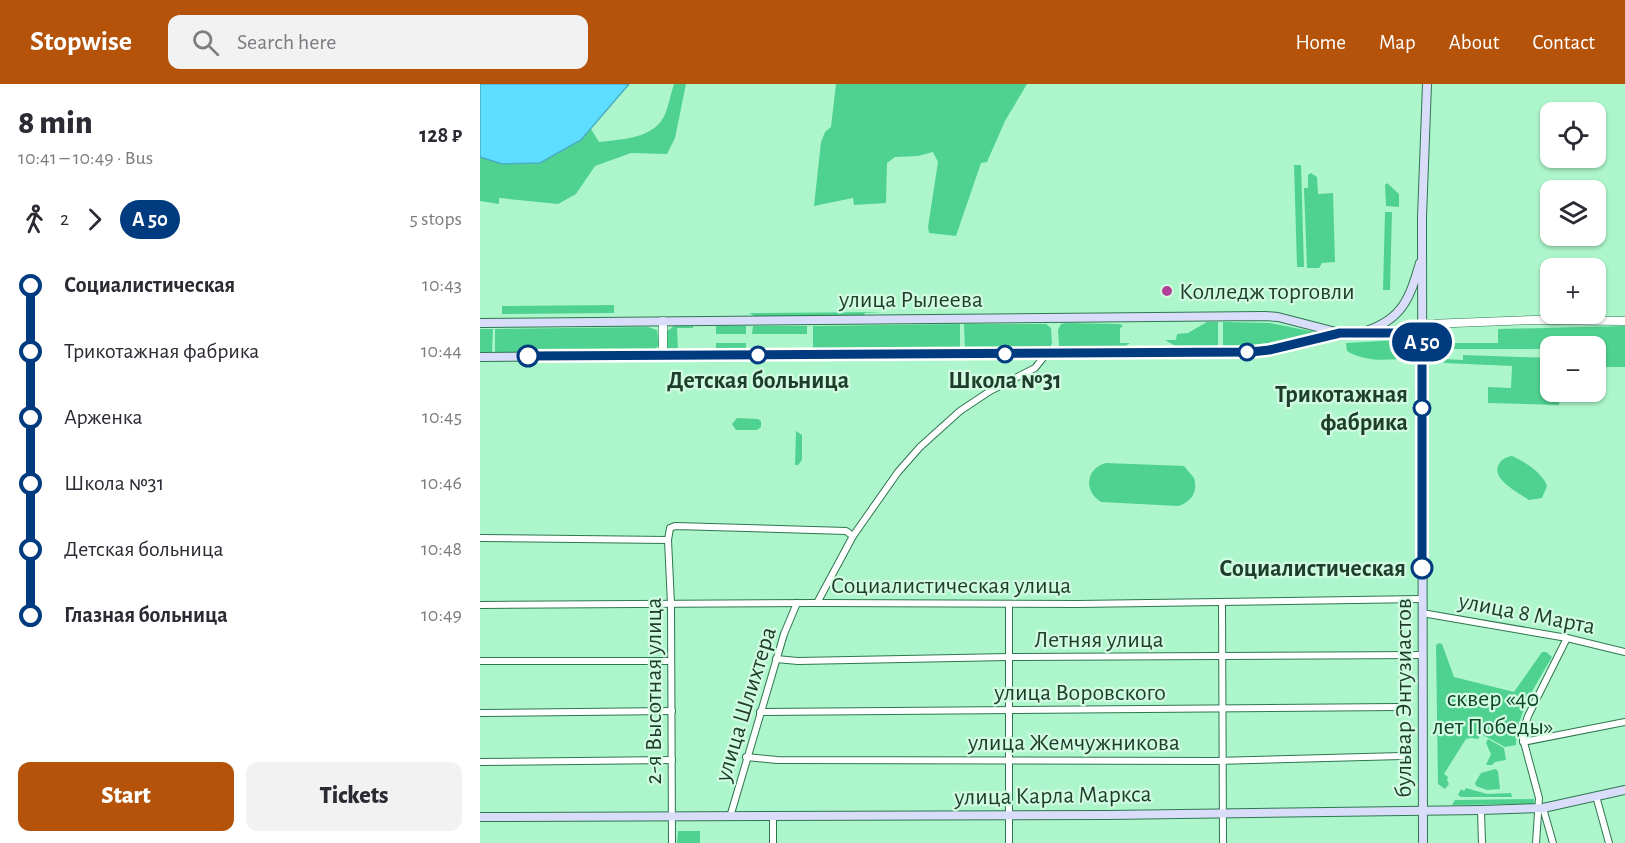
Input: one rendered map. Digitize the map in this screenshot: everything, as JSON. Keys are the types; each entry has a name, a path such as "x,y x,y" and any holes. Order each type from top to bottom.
{"main road":[{"name":"бульвар Энтузиастов","path":"1423,843 1422,217 1427,84"},
{"path":"1357,334 1385,322 1404,306 1413,286 1422,254"},
{"name":"улица Рылеева","path":"480,323 1265,316 1278,317 1340,333 1422,333"},
{"name":"улица Рылеева","path":"480,357 1251,352 1269,350 1340,333"},
{"name":"улица Карла Маркса","path":"480,817 1481,810 1541,808 1625,790"}],"street":[{"name":"улица Рылеева","path":"1422,333 1428,324 1534,320 1625,321"},
{"path":"663,321 663,356"},
{"path":"817,603 853,536 898,472 938,429 960,411 990,391 1035,368 1047,353"},
{"path":"480,538 668,540 670,528 675,526 846,531 853,536"},
{"name":"2-я Высотная улица","path":"668,540 671,604 672,843"},
{"name":"Социалистическая улица","path":"480,605 1009,604 1422,599"},
{"path":"1222,602 1223,843"},
{"name":"улица Шлихтера","path":"730,816 776,659 797,603"},
{"path":"1009,604 1009,843"},
{"name":"улица 8 Марта","path":"1422,613 1567,638 1625,652"},
{"path":"1554,843 1541,808 1522,735 1528,716 1567,638"},
{"name":"Летняя улица","path":"776,659 798,661 1009,657 1422,655"},
{"path":"480,661 671,661"},
{"name":"улица Воровского","path":"760,712 1400,707"},
{"path":"480,713 672,711"},
{"path":"1523,742 1625,722"},
{"name":"улица Жемчужникова","path":"746,757 777,760 1223,761 1402,756"},
{"path":"480,762 672,760"},
{"path":"1596,796 1609,843"},
{"path":"1536,843 1541,808"},
{"path":"1481,810 1482,843"},
{"path":"773,816 773,843"}],"green space":[{"path":"674,84 686,84 675,138 667,154 631,153 595,166 576,194 558,204 499,198 499,204 480,201 480,157 502,164 581,140 591,129 599,142 647,133 655,128 666,112"},
{"path":"836,84 1027,84 1005,121 987,162 981,163 956,236 929,233 938,162 933,152 918,156 895,157 887,163 886,203 854,205 853,198 814,206 821,142 825,132 831,127"},
{"path":"1294,165 1301,165 1304,267 1297,267"},
{"path":"1311,173 1317,177 1318,194 1333,193 1335,262 1322,263 1319,268 1307,268 1304,188 1308,188 1308,175"},
{"path":"1387,183 1399,194 1399,207 1386,206 1385,185"},
{"path":"1385,212 1392,212 1390,290 1383,290"},
{"path":"614,305 614,313 502,314 502,306"},
{"path":"885,312 865,313 863,317 758,318 749,313"},
{"path":"1207,322 1218,322 1218,350 1179,348 1165,340 1176,340 1177,334 1188,333"},
{"path":"1223,322 1270,323 1330,335 1266,348 1223,350"},
{"path":"960,324 960,352 813,353 813,326"},
{"path":"964,324 1046,324 1051,328 1052,343 1049,350 965,352"},
{"path":"1061,324 1120,324 1123,326 1120,328 1120,343 1130,343 1119,350 1063,351 1059,346 1058,330"},
{"path":"674,326 693,326 693,328 677,328 678,350 693,350 693,353 670,352 667,349 666,332"},
{"path":"716,326 746,326 746,334 716,334"},
{"path":"753,326 807,326 807,334 752,334"},
{"path":"1625,326 1625,367 1606,367 1606,336 1540,336 1540,349 1436,349 1437,330 1439,329 1440,343 1498,343 1498,329"},
{"path":"648,327 657,330 659,345 652,353 495,354 495,329"},
{"path":"480,329 493,329 492,354 480,355"},
{"path":"1408,341 1413,345 1416,358 1372,359 1347,351 1346,343"},
{"path":"716,343 746,343 746,353 716,353"},
{"path":"1463,355 1540,358 1540,402 1559,402 1559,405 1488,403 1488,387 1511,388 1512,366 1444,363 1444,359 1463,360"},
{"path":"737,418 758,419 761,421 761,427 757,430 736,430 732,424"},
{"path":"796,431 802,435 802,460 798,465 795,465"},
{"path":"1512,456 1527,464 1545,481 1547,486 1542,498 1529,500 1498,475 1497,470 1501,461"},
{"path":"1106,463 1184,466 1194,478 1193,495 1187,502 1178,506 1101,502 1091,492 1089,480 1094,470"},
{"name":"cквер «40 лет Победы»","path":"1442,644 1454,677 1514,692 1542,652 1552,657 1524,710 1516,745 1505,747 1481,734 1478,739 1466,739 1444,774 1448,777 1449,784 1445,789 1438,784 1436,645"},
{"path":"1488,739 1504,748 1506,760 1486,765 1491,754 1486,743"},
{"path":"1495,769 1498,771 1500,789 1487,790 1476,786 1475,783 1481,773"},
{"path":"1466,788 1487,794 1511,793 1512,797 1461,797 1458,795 1461,789 1464,791"},
{"path":"1534,799 1532,804 1452,805 1455,800"},
{"path":"678,831 700,831 700,843 677,843"}],"water":[{"path":"480,84 629,84 581,140 540,163 502,164 480,157"}],"bus line":[{"path":"528,356 1251,352 1269,350 1340,333 1422,333 1422,568"}],"place":[{"name":"Колледж торговли","path":"1167,291"},
{"name":"Школа №31","path":"1005,354"},
{"name":"Детская больница","path":"758,355"},
{"name":"Трикотажная фабрика","path":"1422,408"},
{"name":"Социалистическая","path":"1422,568"}]}
